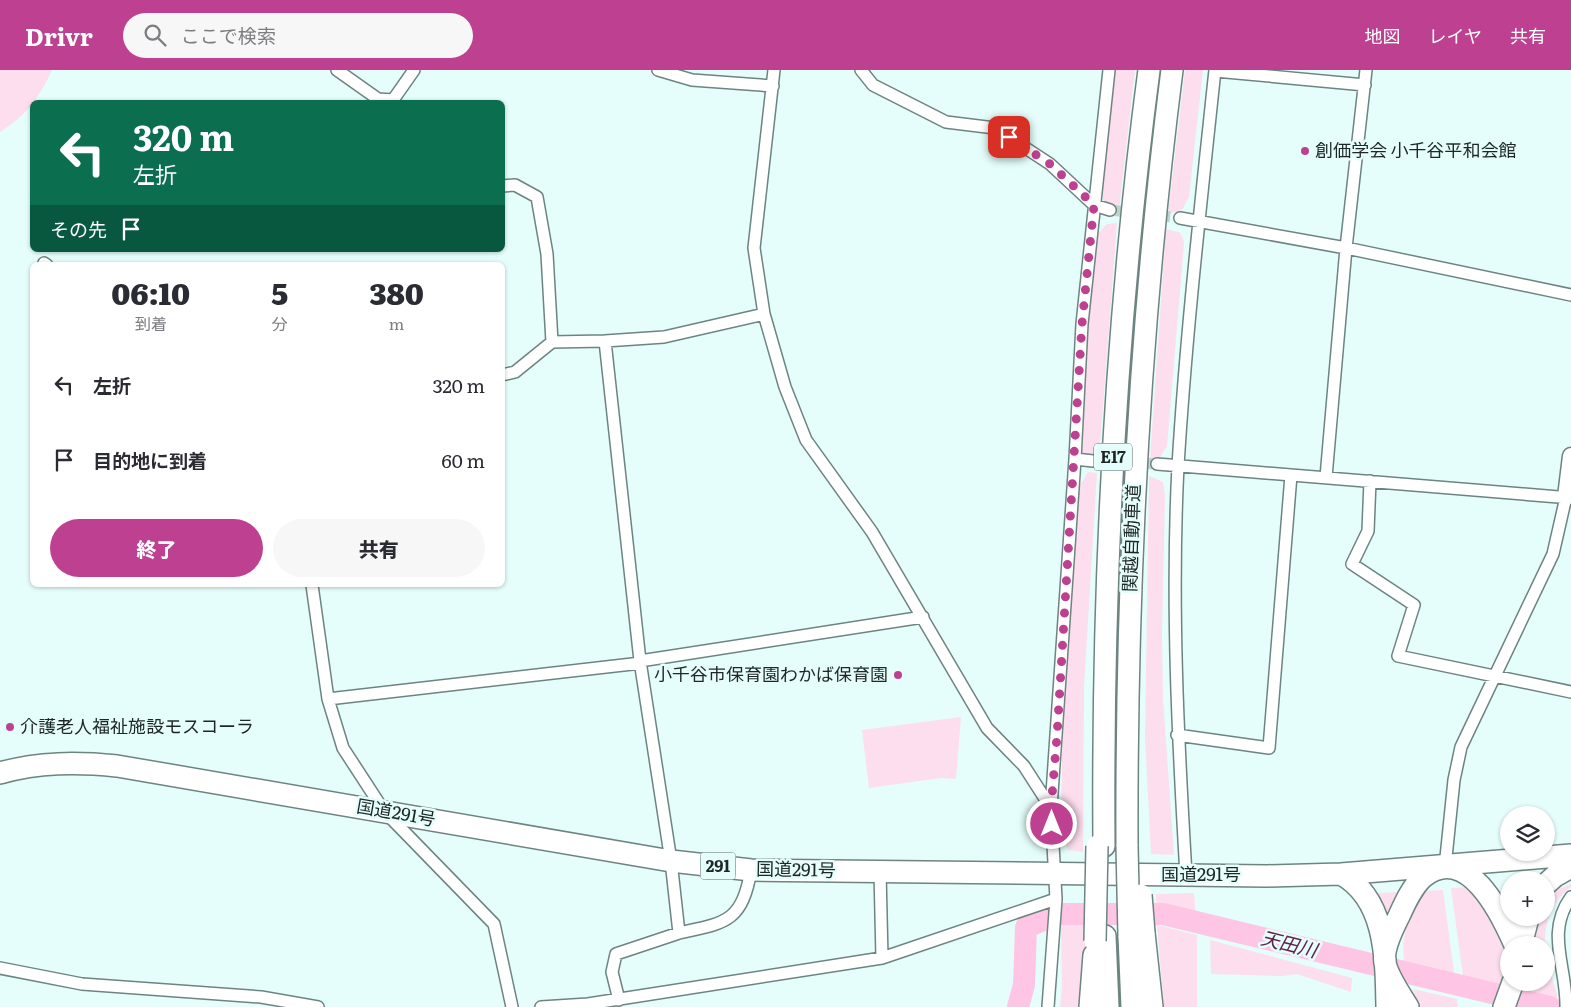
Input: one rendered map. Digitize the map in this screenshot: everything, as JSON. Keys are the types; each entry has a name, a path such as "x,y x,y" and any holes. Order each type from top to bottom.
{"highway":[{"name":"関越自動車道","path":"1108,1007 1100,938 1100,846 1108,533 1125,292 1150,70"},
{"name":"関越自動車道","path":"1132,1007 1137,934 1132,845 1128,640 1135,474 1147,294 1172,70"},
{"name":"国道291号","path":"0,773 48,764 107,765 672,861 751,870 1186,875 1341,874 1445,867 1571,855"},
{"path":"1408,1007 1385,962 1392,929 1410,894 1423,877 1445,867 1467,874 1482,887 1500,914 1510,936"},
{"path":"1555,876 1571,867"},
{"path":"1341,874 1359,886 1371,906 1380,932 1385,962 1387,1007"},
{"path":"1137,934 1152,1007"},
{"path":"1090,1007 1100,938"},
{"path":"1504,1007 1510,991"},
{"path":"1521,991 1522,1007"}],"street":[{"path":"337,70 378,99 386,100"},
{"path":"395,100 414,70"},
{"path":"658,70 692,80 773,86"},
{"path":"774,70 754,248 764,314 785,387 806,440 872,532 988,728 1024,766 1051,808"},
{"path":"861,70 873,85 946,122 995,128 1050,164 1094,205 1110,210"},
{"path":"1048,1007 1056,899 1051,808 1075,459 1082,324 1109,70"},
{"path":"1186,875 1178,735 1175,562 1178,465 1199,221 1215,70 1364,85"},
{"path":"1326,478 1346,248 1366,70"},
{"path":"505,186 515,186 537,197 547,254 552,342"},
{"path":"1180,218 1346,248 1571,295"},
{"path":"505,374 515,372 552,342 605,342 664,338 764,314"},
{"path":"605,342 640,662 672,861 679,933"},
{"path":"1445,867 1454,780 1461,747 1553,554 1568,497 1571,456"},
{"path":"1075,459 1093,461"},
{"path":"1157,464 1568,497"},
{"path":"1178,735 1268,748 1291,475"},
{"path":"1370,481 1368,531 1352,564 1414,605 1398,656 1571,692"},
{"path":"312,587 328,699 343,748 384,811 494,924 512,1007"},
{"path":"328,699 640,662 923,617"},
{"path":"619,1000 612,972 616,954 679,933 718,925 737,912 748,890 751,870"},
{"path":"880,872 882,958"},
{"path":"1566,1007 1566,986 1557,930 1563,908 1571,897"},
{"path":"541,1007 588,1006 882,958 1056,899"},
{"path":"0,968 82,984 262,997 318,1007"}],"shaded area":[{"path":"0,70 52,70 37,97 35,100 30,100 30,106 18,119 0,132"},
{"path":"1114,70 1135,70 1119,210 1105,206 1102,194 1102,160"},
{"path":"1185,70 1203,70 1189,197 1182,210 1168,214"},
{"path":"1117,223 1099,459 1088,457 1081,451 1093,259 1097,234 1107,224"},
{"path":"1166,229 1179,232 1184,244 1167,446 1159,459 1150,459"},
{"path":"1088,472 1097,473 1084,687 1083,852 1068,850 1061,835 1063,696 1077,497 1080,485"},
{"path":"1149,476 1163,482 1165,495 1162,633 1163,698 1174,855 1151,854 1145,737"},
{"path":"961,717 956,779 941,778 869,788 862,730"},
{"path":"1571,884 1571,887 1555,904 1555,885 1562,888"},
{"path":"1469,887 1487,912 1500,935 1500,992 1464,983 1451,888"},
{"path":"1443,890 1455,980 1405,968 1404,937 1408,919 1416,901 1421,891"},
{"path":"1402,892 1386,921 1372,893"},
{"path":"1194,893 1196,919 1156,910 1156,894"},
{"path":"1072,921 1085,922 1085,971 1080,1007 1060,1007 1062,985 1061,925"},
{"path":"1157,925 1197,935 1197,1007 1164,1007"},
{"path":"1533,926 1546,926 1546,936 1531,936"},
{"path":"1210,940 1352,978 1351,992 1297,974 1283,976 1211,974"},
{"path":"1555,987 1557,1006 1534,1001 1533,991 1555,991"},
{"path":"1413,989 1457,999 1458,1007 1419,1007"}],"waterway":[{"name":"天田川","path":"1018,1007 1024,985 1026,927 1059,914 1163,914 1550,1007"}],"tunnel":[{"path":"1110,210 1180,218"},
{"path":"1093,461 1157,464"}],"place":[{"name":"創価学会 小千谷平和会館","path":"1305,151"},
{"name":"小千谷市保育園わかば保育園","path":"898,675"},
{"name":"介護老人福祉施設モスコーラ","path":"10,727"}],"route":[{"path":"1009,137 1050,164 1094,205 1082,324 1055,773 1051,808 1052,824"}]}
